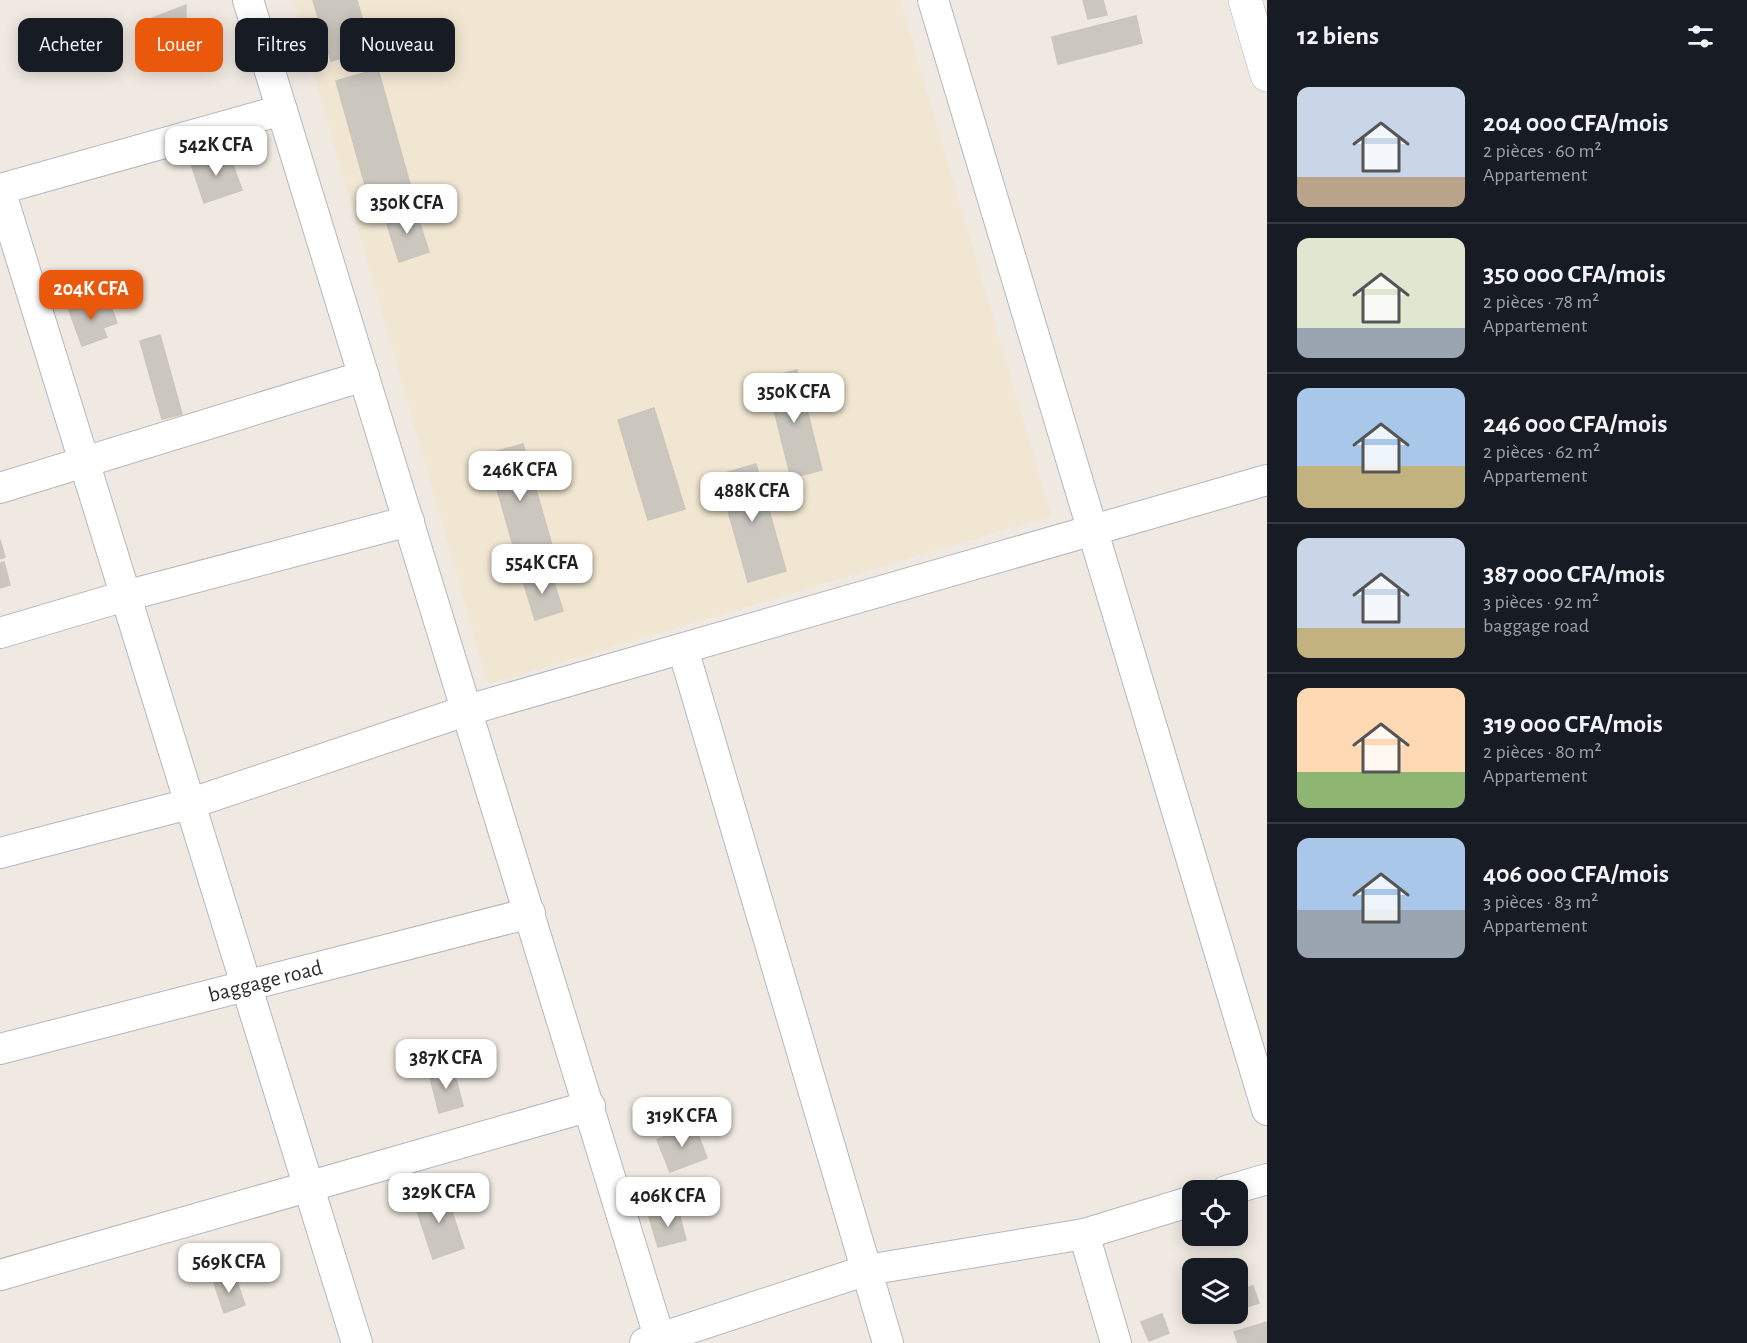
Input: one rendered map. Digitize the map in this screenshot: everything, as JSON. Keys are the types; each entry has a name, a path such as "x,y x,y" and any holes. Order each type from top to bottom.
{"street":[{"path":"248,0 590,1106 655,1341 867,1270 1084,1234 1182,1204"},
{"path":"933,0 1267,1110"},
{"path":"1245,0 1267,75"},
{"path":"282,110 0,190 307,1189 357,1343"},
{"path":"0,488 364,376"},
{"path":"0,853 189,804 468,710 1267,480"},
{"path":"0,633 125,596 409,521"},
{"path":"683,649 888,1343"},
{"name":"baggage road","path":"0,1050 530,913"},
{"path":"0,1275 307,1189 590,1106"},
{"path":"1248,1185 1267,1179"},
{"path":"1084,1234 1116,1343"}],"shaded area":[{"path":"293,0 900,0 1051,516 488,684 314,72 328,72 328,18 298,18"}],"building":[{"path":"313,0 357,0 362,18 340,18 340,59 331,61 328,51 328,18 318,18"},
{"path":"1083,0 1103,0 1107,15 1088,19"},
{"path":"186,5 186,18 153,18"},
{"path":"1136,16 1142,43 1058,64 1052,37"},
{"path":"368,72 379,72 411,188 369,199 336,81"},
{"path":"228,151 242,190 204,203 191,164"},
{"path":"415,209 429,252 399,262 385,218"},
{"path":"86,299 91,311 110,304 117,323 103,328 107,337 82,346 67,305"},
{"path":"160,335 182,414 162,419 140,341"},
{"path":"797,370 822,470 791,478 766,378"},
{"path":"654,408 685,509 648,520 618,420"},
{"path":"523,444 553,549 517,559 487,454"},
{"path":"756,464 786,571 748,582 718,475"},
{"path":"0,540 5,557 0,559"},
{"path":"4,562 10,585 0,588 0,563"},
{"path":"550,570 563,611 535,620 522,578"},
{"path":"453,1067 463,1106 439,1113 429,1073"},
{"path":"694,1124 707,1158 670,1172 657,1140"},
{"path":"444,1188 464,1248 433,1259 413,1199"},
{"path":"678,1209 686,1240 658,1247 649,1217"},
{"path":"235,1276 245,1305 224,1313 214,1283"},
{"path":"1253,1286 1259,1303 1248,1307 1248,1288"},
{"path":"1162,1314 1169,1333 1149,1341 1141,1322"},
{"path":"1267,1322 1267,1343 1238,1343 1234,1332"}]}
